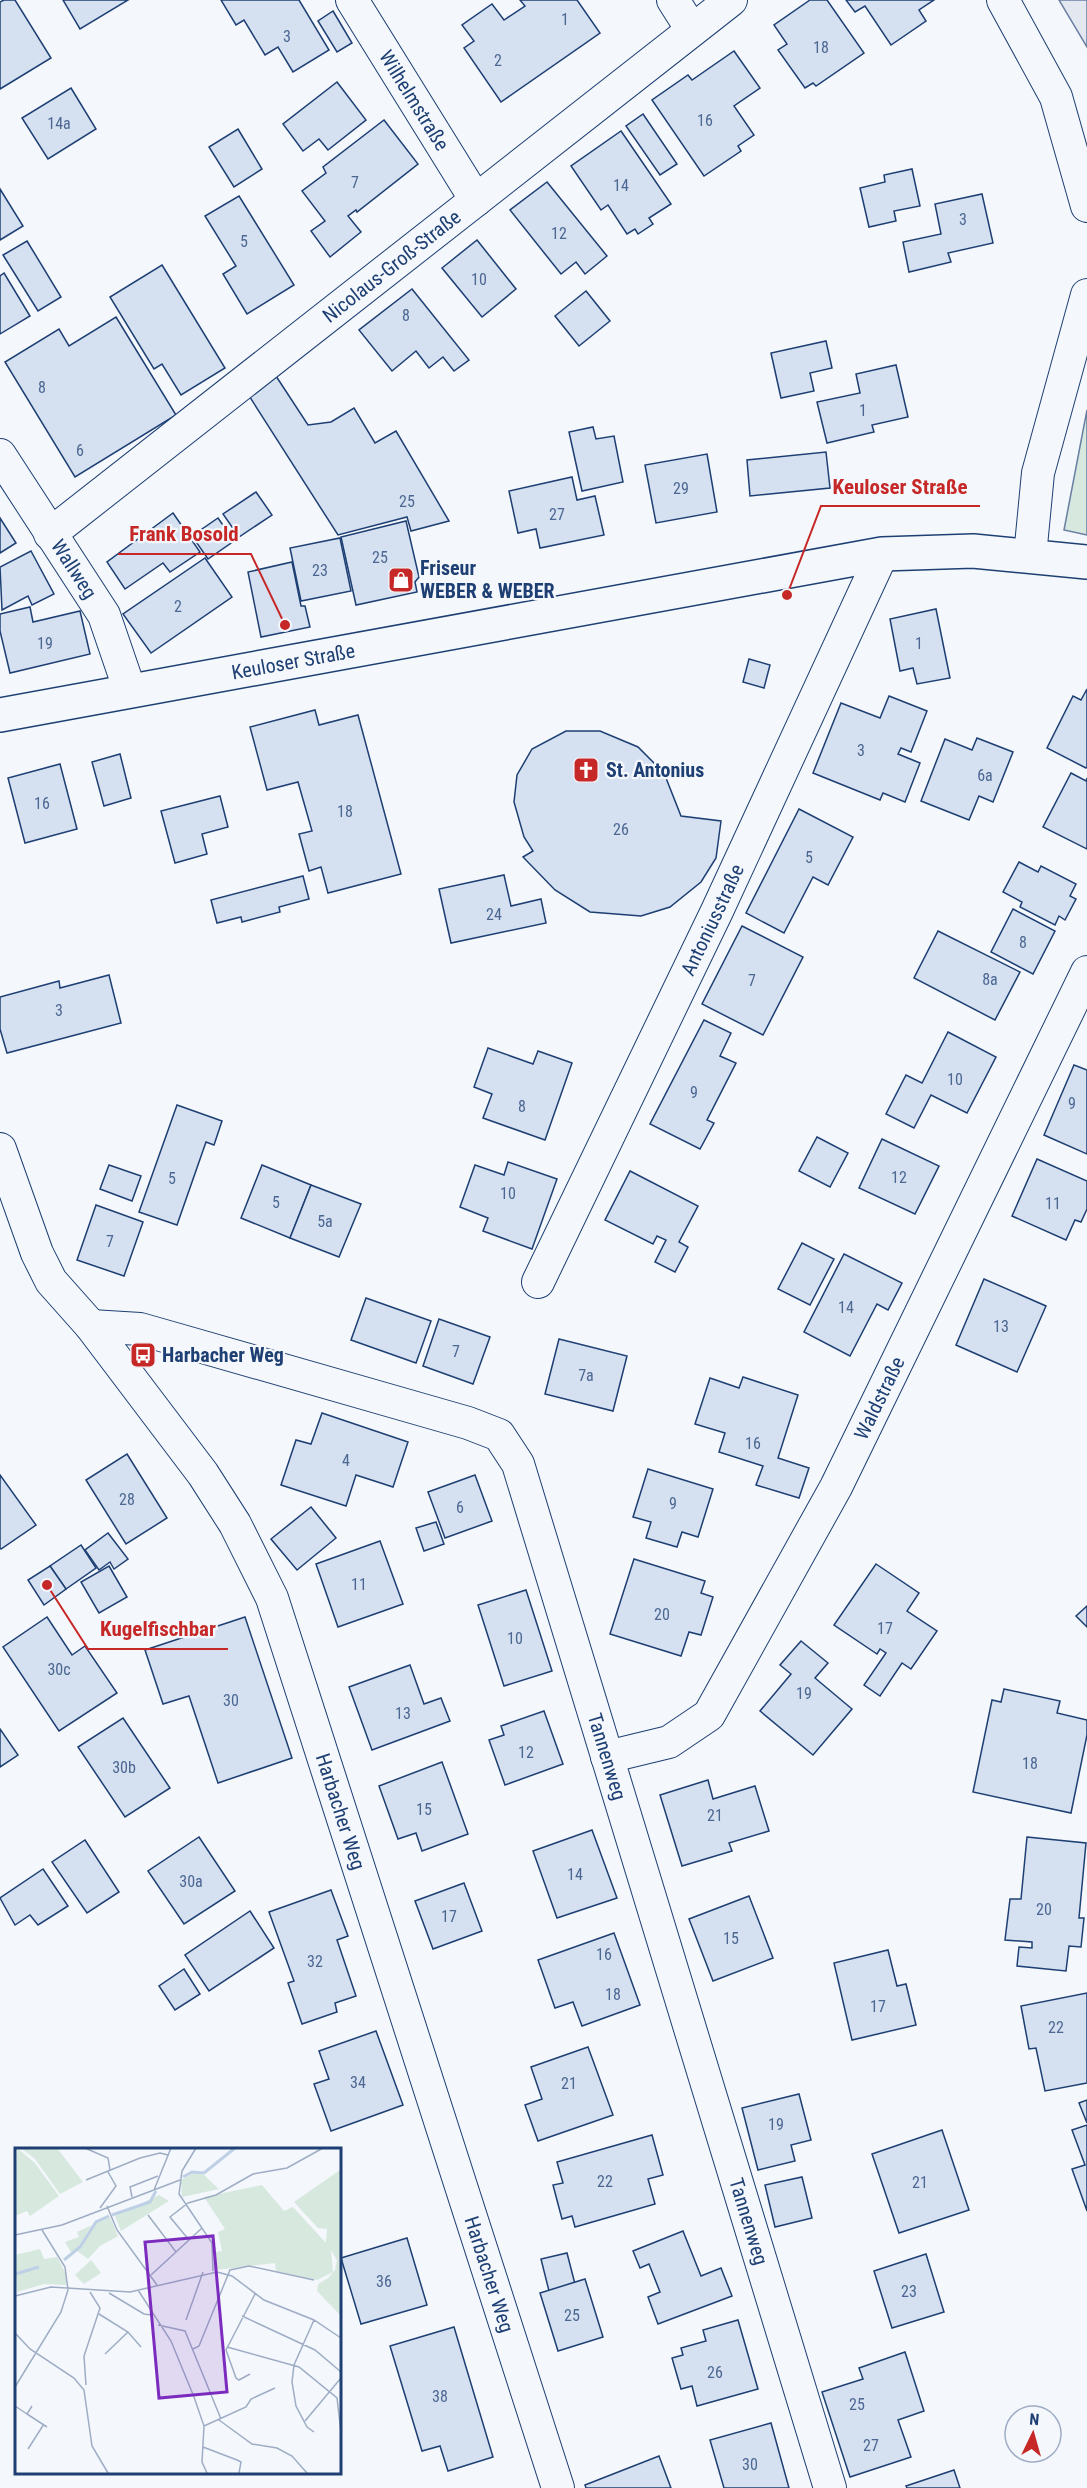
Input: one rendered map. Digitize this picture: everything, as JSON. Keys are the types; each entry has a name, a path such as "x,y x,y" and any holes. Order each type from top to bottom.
{"street":[{"name":"Wilhelmstraße","path":"352,0 476,200"},
{"path":"673,0 692,30"},
{"name":"Nicolaus-Groß-Straße","path":"50,534 731,0"},
{"path":"1003,0 1056,97 1087,206"},
{"path":"1030,556 1038,473 1087,296"},
{"name":"Wallweg","path":"0,455 104,615 130,691"},
{"name":"Keuloser Straße","path":"0,715 882,554 928,551 1030,556 1087,562"},
{"name":"Antoniusstraße","path":"538,1282 717,911 882,554"},
{"name":"Waldstraße","path":"607,1757 669,1742 709,1715 836,1487 1087,972"},
{"name":"Harbacher Weg","path":"1,1156 37,1253 51,1281 91,1326 203,1474 235,1524 272,1599 558,2488"},
{"name":"Tannenweg","path":"91,1326 140,1329 456,1420 499,1435 518,1464 830,2488"}],"shaded area":[{"path":"1059,0 1087,0 1087,47"},
{"path":"1087,410 1087,535 1064,530"}],"building":[{"path":"15,0 51,58 0,89 0,2"},
{"path":"63,0 128,0 80,29"},
{"path":"221,0 299,0 329,50 293,72 278,47 265,55 244,20 236,25"},
{"path":"520,0 577,0 600,33 501,102 464,48 474,41 462,25 492,4 504,20 525,6"},
{"path":"810,0 827,0 864,53 816,86 813,83 805,88 778,50 787,44 774,25"},
{"path":"846,0 934,0 919,10 926,21 891,45 865,6 855,12"},
{"path":"333,11 352,43 337,52 318,21"},
{"path":"734,51 760,88 734,106 754,135 738,146 741,151 704,176 652,100 688,75 692,80"},
{"path":"337,82 366,120 328,150 319,139 303,151 283,124"},
{"path":"71,88 96,129 48,159 22,118"},
{"path":"643,114 677,164 660,175 626,126"},
{"path":"384,120 418,164 357,212 356,210 348,216 361,232 330,257 311,231 325,221 302,191 326,173 323,167"},
{"path":"238,129 262,169 234,187 209,147"},
{"path":"621,131 671,204 649,218 653,224 638,234 635,229 627,234 608,205 601,210 571,166"},
{"path":"912,169 920,206 894,211 896,221 869,227 860,188 885,182 884,175"},
{"path":"547,182 607,256 585,274 576,262 561,274 510,210"},
{"path":"0,189 23,226 0,240"},
{"path":"982,194 993,243 948,253 951,262 909,272 903,242 941,234 935,204"},
{"path":"239,196 294,285 247,314 223,274 236,266 205,216"},
{"path":"477,240 516,289 482,317 442,268"},
{"path":"27,241 61,297 38,311 3,255"},
{"path":"162,265 225,368 181,395 162,364 154,369 110,297"},
{"path":"4,273 30,316 0,334 0,276"},
{"path":"412,289 469,360 454,371 443,357 429,368 416,351 392,371 359,330"},
{"path":"586,291 610,321 579,346 555,316"},
{"path":"116,317 176,415 75,477 5,362 59,329 69,346"},
{"path":"826,341 832,368 810,373 814,391 781,398 771,353"},
{"path":"896,365 908,417 872,425 874,432 827,443 817,402 860,393 856,374"},
{"path":"274,373 308,425 331,422 354,408 375,443 396,431 449,521 411,531 407,517 338,535 246,391"},
{"path":"593,427 596,439 614,436 623,482 582,491 569,432"},
{"path":"826,452 830,488 750,496 747,460"},
{"path":"707,454 717,512 656,523 645,465"},
{"path":"572,477 577,500 595,496 604,535 540,548 536,529 518,533 509,491"},
{"path":"256,492 272,515 239,537 223,514"},
{"path":"173,513 200,552 170,572 163,563 125,589 107,562"},
{"path":"0,518 16,543 0,553"},
{"path":"218,518 234,541 208,559 192,536"},
{"path":"406,521 419,577 415,582 417,592 356,605 341,537"},
{"path":"340,538 351,591 301,601 290,548"},
{"path":"31,551 54,594 32,605 28,596 2,610 0,567"},
{"path":"205,558 232,597 151,653 123,614"},
{"path":"292,562 301,606 305,606 310,627 261,637 248,572"},
{"path":"30,607 33,622 80,611 90,654 10,673 0,631 0,614"},
{"path":"936,609 950,678 917,684 913,668 900,671 890,619"},
{"path":"749,659 770,665 764,688 743,682"},
{"path":"1087,689 1086,768 1047,748 1073,696 1081,700"},
{"path":"889,696 927,711 911,752 901,748 898,754 920,763 905,802 883,793 880,800 813,773 841,703 880,718"},
{"path":"315,710 319,725 358,715 401,874 328,893 321,867 309,871 299,834 312,831 298,782 267,790 250,727"},
{"path":"566,731 600,731 638,747 664,773 681,816 721,821 716,858 701,882 670,907 641,916 590,912 555,890 523,857 533,851 524,837 514,802 517,775 532,749"},
{"path":"977,738 1013,752 993,802 979,796 969,820 921,801 945,739 972,750"},
{"path":"120,754 131,798 104,806 92,762"},
{"path":"60,764 77,829 25,843 8,778"},
{"path":"1071,773 1086,781 1087,778 1087,849 1043,827"},
{"path":"220,796 228,827 202,834 207,854 175,863 161,811"},
{"path":"799,809 853,837 828,885 813,877 784,933 746,913"},
{"path":"1019,862 1038,872 1041,866 1076,884 1070,896 1076,899 1065,920 1059,916 1055,925 1020,907 1022,902 1003,892"},
{"path":"504,875 511,906 541,899 546,923 451,943 439,889"},
{"path":"303,876 309,899 279,907 280,912 242,922 241,917 217,923 211,900"},
{"path":"1013,909 1055,931 1033,974 991,952"},
{"path":"742,926 803,957 763,1035 702,1004"},
{"path":"938,931 1020,972 995,1020 914,978"},
{"path":"109,975 121,1023 7,1053 0,1029 0,997 59,981 60,988"},
{"path":"704,1020 731,1033 720,1056 736,1063 707,1120 714,1123 700,1149 650,1124"},
{"path":"948,1032 996,1057 967,1113 931,1095 914,1128 886,1114 906,1075 922,1083"},
{"path":"488,1048 533,1064 538,1051 572,1063 545,1140 483,1118 492,1094 474,1087"},
{"path":"1074,1065 1087,1070 1087,1154 1044,1135"},
{"path":"177,1105 222,1121 214,1145 206,1142 177,1225 139,1212"},
{"path":"817,1137 848,1153 830,1187 799,1171"},
{"path":"882,1139 939,1166 915,1214 859,1188"},
{"path":"1037,1159 1087,1181 1087,1209 1081,1222 1075,1220 1066,1240 1012,1216"},
{"path":"508,1162 557,1179 532,1249 483,1231 488,1218 460,1207 475,1165 504,1175"},
{"path":"109,1165 141,1176 132,1201 100,1189"},
{"path":"262,1165 311,1185 290,1238 241,1218"},
{"path":"630,1171 698,1206 679,1242 688,1247 675,1272 655,1262 666,1240 657,1236 653,1244 605,1220"},
{"path":"311,1185 361,1204 339,1257 290,1238"},
{"path":"96,1205 143,1222 124,1276 77,1260"},
{"path":"802,1243 834,1259 810,1305 778,1289"},
{"path":"844,1254 902,1283 888,1310 877,1304 850,1356 804,1332"},
{"path":"984,1279 1046,1306 1017,1372 956,1345"},
{"path":"366,1298 431,1321 416,1363 351,1340"},
{"path":"439,1319 490,1337 473,1384 423,1366"},
{"path":"559,1339 627,1356 613,1411 545,1394"},
{"path":"743,1377 798,1395 778,1458 809,1468 799,1498 756,1485 763,1466 719,1452 725,1433 695,1424 710,1378 739,1388"},
{"path":"322,1413 408,1442 393,1487 356,1475 346,1506 281,1485 296,1440 311,1444"},
{"path":"127,1454 167,1518 126,1544 86,1480"},
{"path":"648,1469 713,1489 698,1537 682,1532 677,1547 646,1538 651,1522 633,1517"},
{"path":"0,1475 36,1525 1,1549 0,1548"},
{"path":"475,1475 492,1521 445,1538 428,1492"},
{"path":"311,1507 336,1538 297,1570 271,1539"},
{"path":"436,1522 444,1544 424,1551 416,1528"},
{"path":"108,1533 128,1559 114,1569 110,1562 99,1570 85,1550"},
{"path":"380,1541 403,1604 338,1627 316,1564"},
{"path":"81,1545 96,1568 66,1589 50,1566"},
{"path":"634,1559 705,1581 701,1593 713,1597 701,1635 689,1632 681,1656 610,1634"},
{"path":"876,1564 919,1593 907,1611 937,1631 911,1669 902,1663 880,1696 864,1685 886,1653 880,1649 877,1654 834,1625"},
{"path":"50,1566 66,1589 44,1605 28,1580"},
{"path":"109,1566 127,1597 99,1613 81,1582"},
{"path":"526,1590 552,1671 504,1686 478,1605"},
{"path":"1087,1606 1087,1627 1076,1616"},
{"path":"47,1617 72,1655 85,1646 117,1693 59,1731 3,1647"},
{"path":"245,1617 292,1758 218,1783 189,1696 163,1704 145,1650"},
{"path":"801,1641 828,1663 815,1678 852,1709 813,1755 760,1711 791,1674 780,1665"},
{"path":"410,1665 424,1704 441,1698 450,1721 372,1750 349,1687"},
{"path":"1004,1689 1060,1701 1057,1713 1087,1720 1087,1735 1071,1813 973,1792 992,1700 1001,1702"},
{"path":"544,1711 563,1764 505,1785 489,1740 504,1735 501,1726"},
{"path":"123,1718 170,1788 125,1817 78,1747"},
{"path":"0,1729 18,1755 0,1767"},
{"path":"442,1762 468,1834 422,1851 416,1833 398,1839 379,1786"},
{"path":"708,1780 713,1799 755,1786 769,1831 729,1843 732,1851 682,1866 660,1795"},
{"path":"592,1830 617,1898 557,1918 533,1851"},
{"path":"199,1837 235,1891 184,1924 148,1871"},
{"path":"1027,1837 1086,1843 1079,1918 1084,1918 1081,1947 1069,1946 1066,1971 1017,1966 1019,1947 1032,1948 1032,1942 1005,1940 1010,1899 1021,1899"},
{"path":"85,1840 119,1892 87,1913 52,1862"},
{"path":"43,1869 68,1906 38,1925 30,1915 15,1925 0,1898"},
{"path":"464,1883 482,1931 433,1949 415,1901"},
{"path":"331,1890 348,1936 337,1940 356,1996 335,2003 337,2012 302,2024 288,1983 294,1981 269,1912"},
{"path":"749,1896 773,1958 713,1981 689,1919"},
{"path":"250,1911 274,1948 209,1991 185,1955"},
{"path":"614,1933 640,2005 582,2026 573,2002 555,2008 538,1960"},
{"path":"888,1950 897,1986 906,1984 916,2025 852,2040 834,1963"},
{"path":"184,1969 200,1994 175,2010 159,1986"},
{"path":"1087,1993 1087,2083 1045,2091 1036,2048 1029,2049 1021,2006"},
{"path":"376,2031 403,2105 331,2131 314,2084 329,2079 319,2051"},
{"path":"588,2047 613,2115 538,2141 525,2105 542,2099 531,2067"},
{"path":"799,2094 811,2140 791,2145 795,2161 758,2170 742,2108"},
{"path":"1087,2100 1087,2123 1079,2103"},
{"path":"1087,2125 1087,2211 1072,2169 1085,2165 1072,2130"},
{"path":"942,2130 969,2210 899,2233 872,2154"},
{"path":"652,2135 663,2175 648,2179 655,2204 575,2227 572,2216 562,2219 553,2185 563,2183 557,2162"},
{"path":"802,2177 812,2218 775,2227 765,2185"},
{"path":"683,2231 701,2276 721,2268 732,2296 658,2324 648,2297 660,2292 649,2264 640,2268 633,2251"},
{"path":"407,2238 427,2305 361,2324 341,2258"},
{"path":"567,2253 575,2284 549,2291 541,2259"},
{"path":"926,2254 944,2312 892,2328 874,2271"},
{"path":"585,2279 603,2337 558,2351 540,2293"},
{"path":"738,2320 758,2389 697,2406 692,2386 681,2389 672,2358 683,2355 681,2348 706,2341 703,2330"},
{"path":"454,2327 493,2457 448,2471 440,2446 422,2451 390,2346"},
{"path":"905,2352 924,2411 898,2420 911,2457 850,2477 822,2392 863,2379 859,2368"},
{"path":"771,2423 789,2488 724,2488 710,2440"},
{"path":"659,2456 671,2488 586,2488 585,2485"},
{"path":"954,2470 960,2488 907,2488 906,2486"}],"place":[{"name":"Friseur WEBER & WEBER","path":"401,580"},
{"name":"Keuloser Straße","path":"787,595"},
{"name":"Frank Bosold","path":"285,625"},
{"name":"St. Antonius","path":"586,770"},
{"name":"Harbacher Weg","path":"143,1355"},
{"name":"Kugelfischbar","path":"47,1585"}]}
